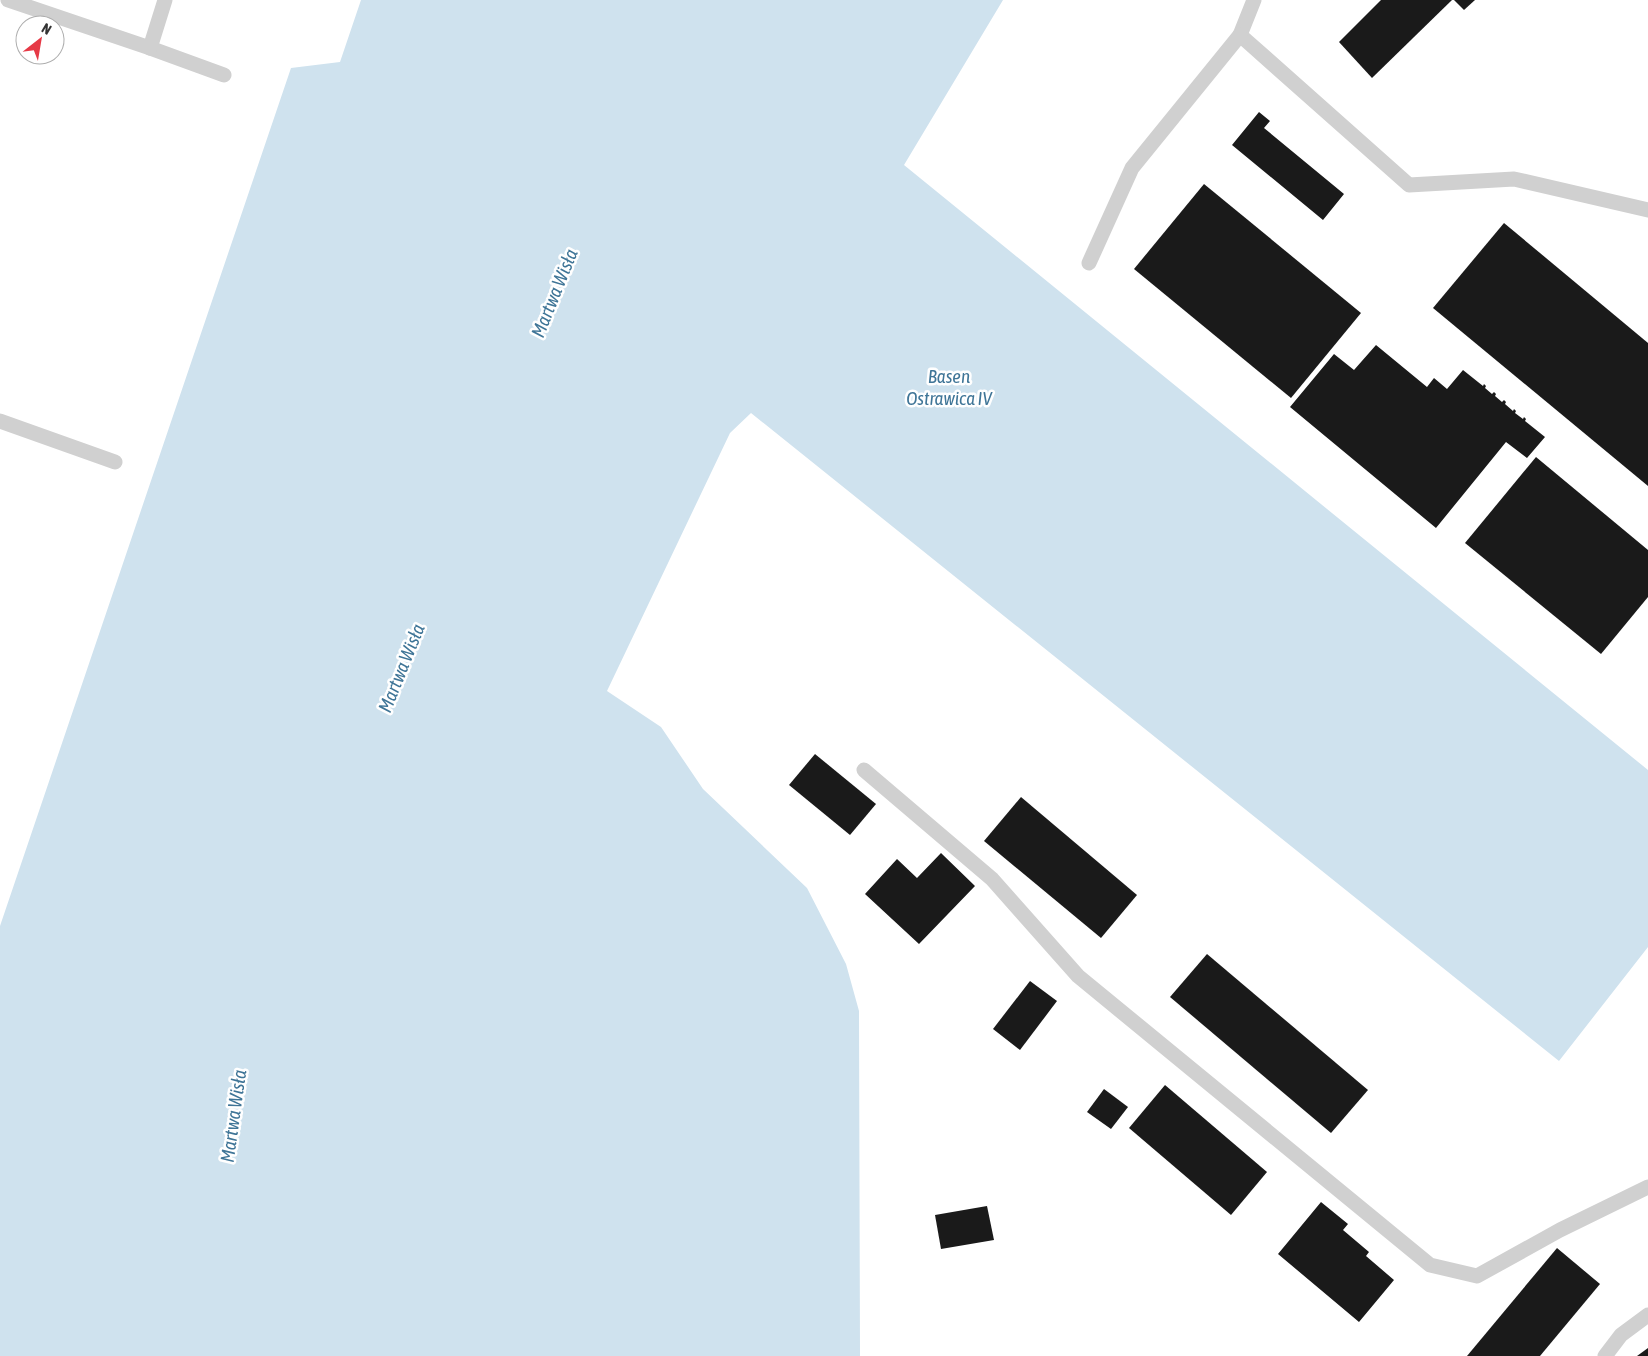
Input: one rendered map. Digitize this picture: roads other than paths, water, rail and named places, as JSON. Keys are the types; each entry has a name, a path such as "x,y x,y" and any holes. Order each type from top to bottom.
{"lane":[{"path":"8,0 224,74"},
{"path":"150,48 166,0"},
{"path":"1089,263 1132,168 1240,35 1254,0"},
{"path":"1240,35 1409,185 1514,179 1648,210"},
{"path":"0,421 115,462"},
{"path":"864,770 992,879 1078,976 1430,1266 1478,1276 1560,1230 1648,1187"},
{"path":"1604,1356 1621,1335 1648,1315"}],"water":[{"path":"361,0 1003,0 904,165 1648,770 1648,947 1559,1061 751,413 730,433 607,691 661,727 703,789 807,888 846,964 859,1011 860,1356 0,1356 0,926 291,68 340,62"}],"water label":[{"name":"Martwa Wisła","path":"554,293"},
{"name":"Basen Ostrawica IV","path":"949,387"},
{"name":"Martwa Wisła","path":"401,668"},
{"name":"Martwa Wisła","path":"233,1116"}]}
